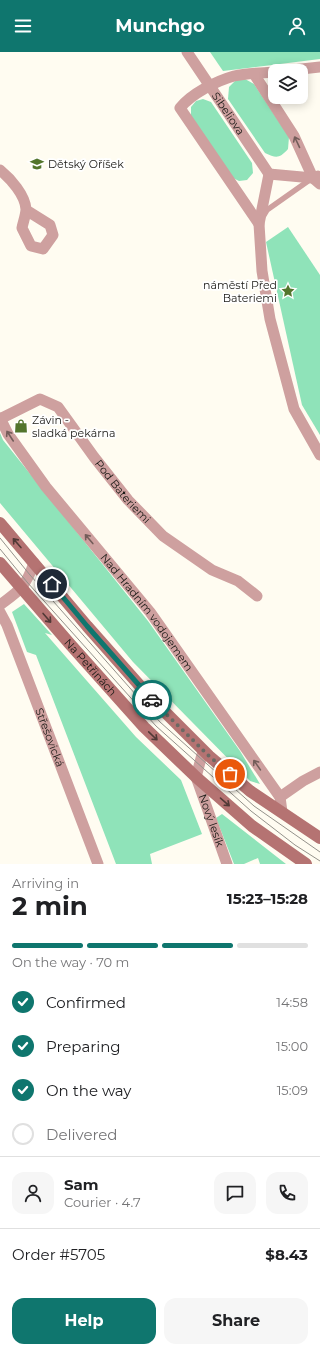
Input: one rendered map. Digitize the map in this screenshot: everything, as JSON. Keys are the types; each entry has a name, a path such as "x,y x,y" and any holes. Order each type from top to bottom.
{"street":[{"name":"Sibeliova","path":"187,52 270,174"},
{"path":"308,68 320,67"},
{"path":"259,224 180,108 197,93 234,76 268,73"},
{"path":"254,74 294,136 318,179"},
{"path":"0,170 8,177 23,198 26,210"},
{"path":"318,179 270,174 259,224 262,271 270,319 294,408 320,455"},
{"name":"Pod Bateriemi","path":"0,419 40,399 58,407 94,457 128,500 163,536 212,570 238,581 257,596"},
{"name":"Nad Hradním vodojemem","path":"0,419 8,434 46,487 150,612 280,797 282,812"},
{"path":"0,523 87,626 148,695 203,750 250,791 320,838"},
{"path":"0,563 22,589"},
{"path":"0,605 22,589 27,582 34,563"},
{"name":"Na Petřinách","path":"22,589 144,727 196,777 252,826 306,864"},
{"name":"Střešovická","path":"0,612 7,625 98,864"},
{"path":"196,777 203,750"},
{"path":"280,797 303,780 320,772"},
{"name":"Nový lesík","path":"196,777 226,864"}],"lane":[{"path":"259,224 268,210 318,179"}],"green space":[{"path":"210,52 320,52 320,59 268,64 268,65 223,71"},
{"path":"245,79 254,84 289,137 288,149 280,156 275,157 265,153 228,99 229,87 236,80"},
{"path":"203,99 211,102 252,163 253,173 247,180 239,181 231,177 191,118 191,107 196,101"},
{"path":"288,227 320,275 320,435 302,405 266,242"},
{"path":"0,433 3,440 148,621 240,751 260,784 250,781 133,662 0,503"},
{"path":"24,604 52,635 45,633 136,737 181,780 202,834 150,854 152,864 116,864 36,655 27,652 12,612"},
{"path":"222,814 286,864 260,864 258,858 244,864 234,864 216,818"}],"tram line":[{"path":"0,538 30,575 160,722 254,806 320,852"},
{"path":"0,549 27,582 156,726 251,811 295,845 320,861"}],"way so far":[{"path":"152,700 209,756 230,774"}],"place":[{"name":"Dětský Oříšek","path":"37,164"},
{"name":"náměstí Před Bateriemi","path":"288,291"},
{"name":"Závin - sladká pekárna","path":"21,426"}],"route":[{"path":"52,584 152,700"}]}
